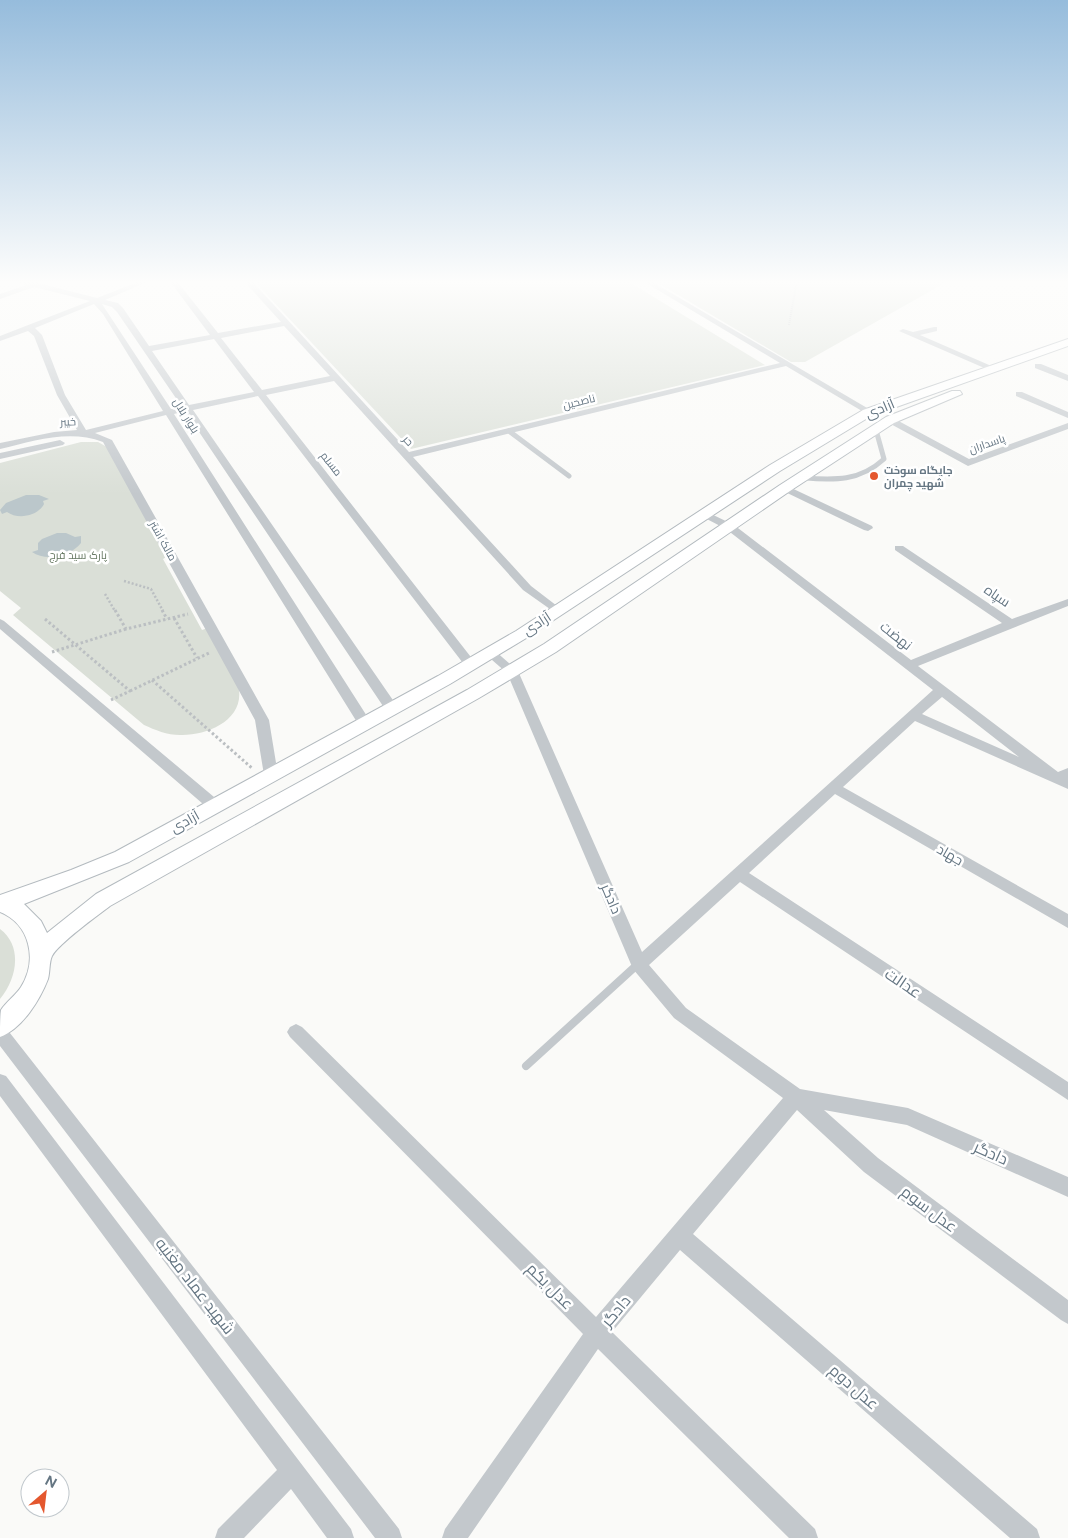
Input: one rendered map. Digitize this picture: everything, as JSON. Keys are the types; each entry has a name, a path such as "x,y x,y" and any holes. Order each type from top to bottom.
{"main road":[{"name":"آزادی","path":"1,903 78,876 122,857 392,709 490,653 775,468 870,412 1039,352"},
{"name":"آزادی","path":"42,952 74,922 103,900 512,670 558,642 785,488 883,425 1068,355"},
{"path":"0,1027 16,1011 31,991 40,971 42,952 39,935 32,922 19,911 1,903"}],"street":[{"path":"44,352 61,395 83,433 169,412 335,378"},
{"name":"بلوار بلال","path":"131,352 365,724"},
{"name":"بلوار بلال","path":"149,352 392,709"},
{"name":"مسلم","path":"228,352 470,664"},
{"name":"حر","path":"312,352 527,588 557,611"},
{"path":"765,352 870,412"},
{"path":"953,352 992,368"},
{"name":"ناصحین","path":"406,456 786,364"},
{"path":"1038,366 1068,378"},
{"path":"1019,394 1068,415"},
{"name":"پاسداران","path":"883,425 968,463 1068,426"},
{"name":"خیبر","path":"0,446 58,434 83,433"},
{"name":"خیبر","path":"0,456 66,441 83,433"},
{"name":"مالک اشتر","path":"83,433 96,435 107,440 262,720 268,777"},
{"path":"785,488 868,528"},
{"name":"نهضت","path":"705,514 730,527 941,690 1064,779"},
{"name":"سپاه","path":"899,548 1011,624"},
{"path":"1011,624 1068,602"},
{"path":"0,622 215,806"},
{"name":"سپاه","path":"909,665 1011,624"},
{"name":"دادگر","path":"490,653 512,670 639,964 680,1013 796,1097 908,1117 1068,1187"},
{"path":"639,964 941,690"},
{"path":"913,715 1064,779"},
{"name":"جهاد","path":"833,788 1068,922"},
{"name":"عدالت","path":"738,873 1068,1092"},
{"name":"عدل یکم","path":"296,1032 597,1333 806,1538"},
{"name":"شهید عماد مغنیه","path":"0,1034 390,1538"},
{"path":"0,1082 342,1538"},
{"name":"دادگر","path":"454,1538 597,1333 796,1097"},
{"name":"عدل سوم","path":"796,1097 870,1165 1068,1313"},
{"name":"عدل دوم","path":"679,1235 1028,1538"},
{"path":"227,1538 292,1471"}],"lane":[{"path":"802,478 845,480 874,470 884,459 883,425"},
{"path":"509,431 569,476"},
{"path":"526,1066 639,964"}],"path":[{"path":"124,581 151,590 167,619"},
{"path":"105,594 126,629"},
{"path":"39,656 126,629 202,611"},
{"path":"174,618 197,658"},
{"path":"45,620 130,691"},
{"path":"98,706 222,646"},
{"path":"152,680 268,777"}],"green space":[{"path":"320,352 743,352 765,365 411,449"},
{"path":"774,352 823,352 805,362 791,362"},
{"name":"پارک سید فرج","path":"81,442 98,442 107,447 168,556 163,559 202,630 208,628 235,677 239,690 239,701 235,710 229,718 211,729 190,735 175,735 144,725 13,615 21,608 0,591 0,463"},
{"path":"0,929 12,944 15,953 15,963 14,973 0,999"}],"shaded area":[{"path":"26,495 39,495 49,499 43,501 44,504 41,508 27,516 17,516 7,512 2,514 0,510 6,503"},
{"path":"57,533 66,533 75,537 81,536 81,543 77,548 58,556 44,557 32,552 38,550 38,543 42,539"}],"place":[{"name":"جایگاه سوخت شهید چمران","path":"874,476"}]}
